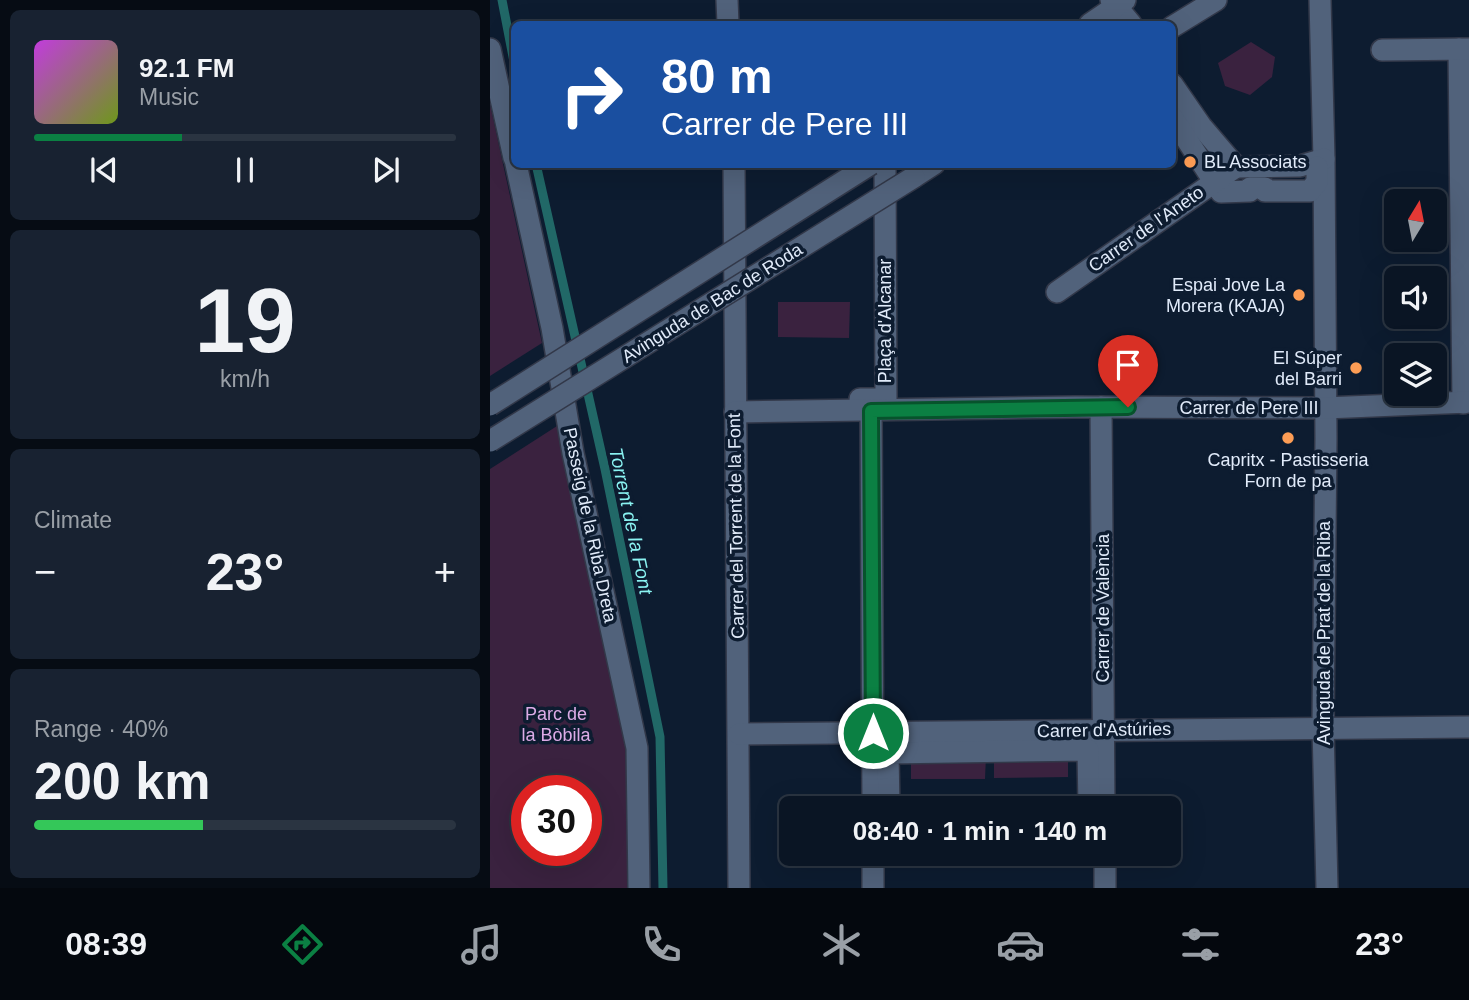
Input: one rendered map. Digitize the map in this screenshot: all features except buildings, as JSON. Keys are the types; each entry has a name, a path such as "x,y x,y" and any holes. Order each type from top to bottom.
{"street":[{"path":"727,0 729,21"},
{"path":"1162,21 1196,0"},
{"path":"1176,25 1216,0"},
{"path":"1176,123 1222,192 1250,191 1250,188 1265,188 1265,191 1310,191 1317,182 1320,160 1315,0"},
{"name":"Avinguda de Prat de la Riba","path":"1321,0 1320,160 1325,408 1323,727 1327,888"},
{"path":"1094,21 1117,2 1129,21"},
{"path":"490,49 511,145"},
{"path":"1381,50 1464,49 1466,402"},
{"path":"1176,90 1201,126 1236,167 1300,166 1320,160"},
{"name":"Carrer de l'Aneto","path":"1057,292 1236,167"},
{"name":"Passeig de la Riba Dreta","path":"517,168 552,328 573,453 637,748 639,888"},
{"name":"Carrer del Torrent de la Font","path":"734,168 739,888"},
{"name":"Plaça d'Alcanar","path":"745,168 747,394 753,401 886,399 885,168"},
{"name":"Avinguda de Bac de Roda","path":"490,405 865,168"},
{"name":"Avinguda de Bac de Roda","path":"490,441 928,168"},
{"name":"Carrer de Pere III","path":"735,412 1101,407 1325,408 1466,402"},
{"name":"Carrer de València","path":"1101,407 1104,796"},
{"path":"871,411 873,796"},
{"name":"Carrer d'Astúries","path":"739,734 1469,727"},
{"path":"889,796 888,753 1088,750 1089,796"},
{"path":"873,866 873,888"},
{"path":"1105,866 1105,888"}],"green space":[{"path":"1251,42 1275,57 1272,77 1250,95 1225,86 1218,63"},
{"path":"490,104 542,343 490,376"},
{"path":"778,302 850,302 849,338 778,337"},
{"name":"Parc de la Bòbila","path":"557,426 626,735 631,803 631,888 490,888 490,469"},
{"path":"1068,754 1068,777 994,778 994,755"},
{"path":"911,756 986,756 985,779 911,779"},
{"path":"944,795 1036,795 1036,796"}],"waterway":[{"name":"Torrent de la Font","path":"502,0 511,46"},
{"name":"Torrent de la Font","path":"537,168 605,469 660,737 663,888"}],"place":[{"name":"BL Associats","path":"1190,162"},
{"name":"Espai Jove La Morera (KAJA)","path":"1299,295"},
{"name":"El Súper del Barri","path":"1356,368"},
{"name":"Capritx - Pastisseria Forn de pa","path":"1288,438"}],"route":[{"path":"873,733 871,411 1128,407"}]}
